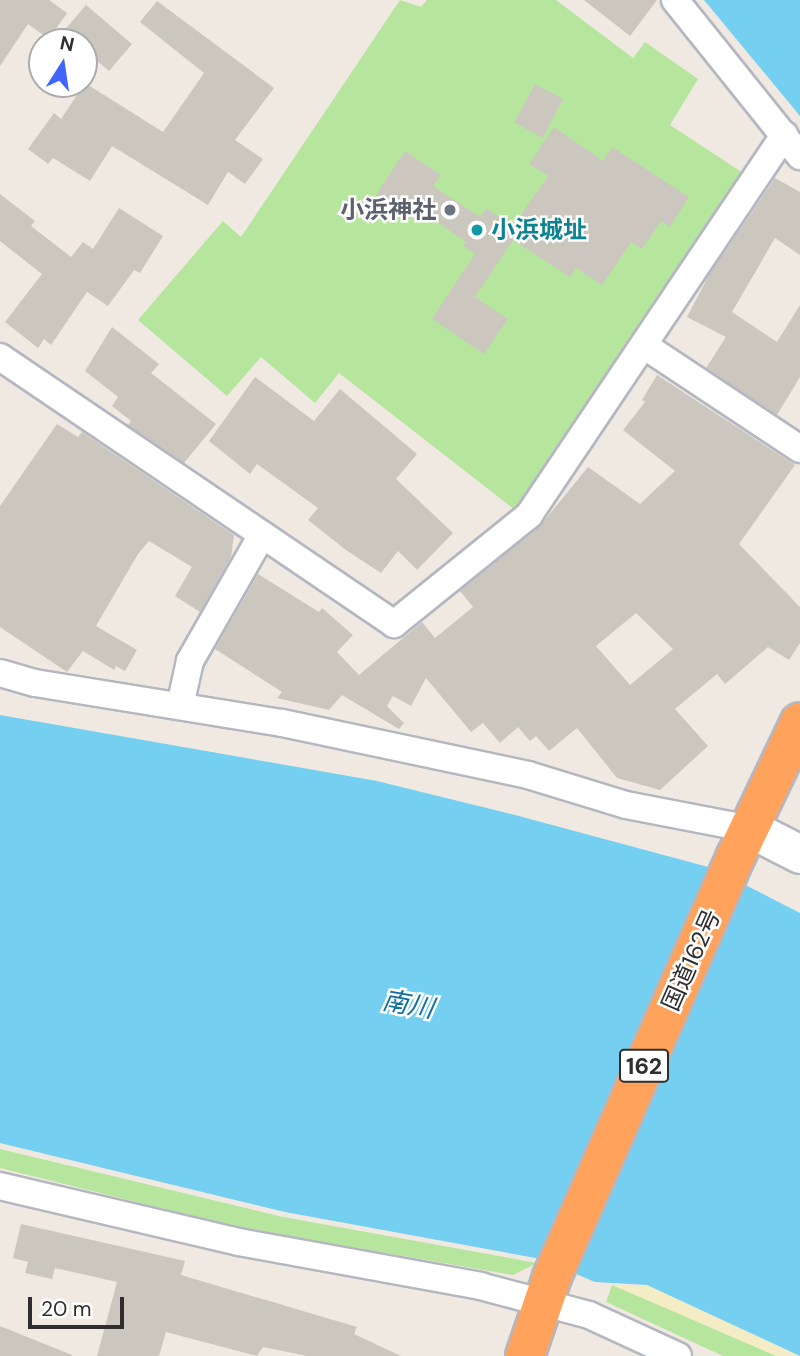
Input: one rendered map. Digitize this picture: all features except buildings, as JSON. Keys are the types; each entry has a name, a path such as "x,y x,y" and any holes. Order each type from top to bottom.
{"highway":[{"name":"国道162号","path":"525,1356 548,1289 743,842 800,722"}],"street":[{"path":"0,357 394,624 529,515 645,346 792,145 675,0"},
{"path":"645,346 800,449"},
{"path":"180,706 190,661 262,535"},
{"path":"0,673 282,723 514,772 626,804 743,842 800,854"},
{"path":"0,1186 239,1242 480,1286 548,1289 589,1315 678,1356"}],"green space":[{"path":"400,0 421,7 427,0 556,0 633,58 645,42 698,79 670,125 743,173 515,510 339,373 315,403 261,357 227,396 138,320 223,221 241,237"},
{"path":"0,1149 283,1217 537,1263 513,1275 241,1228 0,1168"},
{"path":"612,1285 732,1334 776,1356 723,1356 606,1302"}],"sand":[{"path":"612,1285 647,1285 799,1356 776,1356"}],"water":[{"path":"704,0 800,0 800,116"},
{"name":"南川","path":"0,715 377,781 515,815 712,868 800,913 800,1356 647,1285 595,1282 541,1259 285,1212 0,1143"}],"place":[{"name":"小浜神社","path":"450,210"},
{"name":"小浜城址","path":"477,230"}]}
